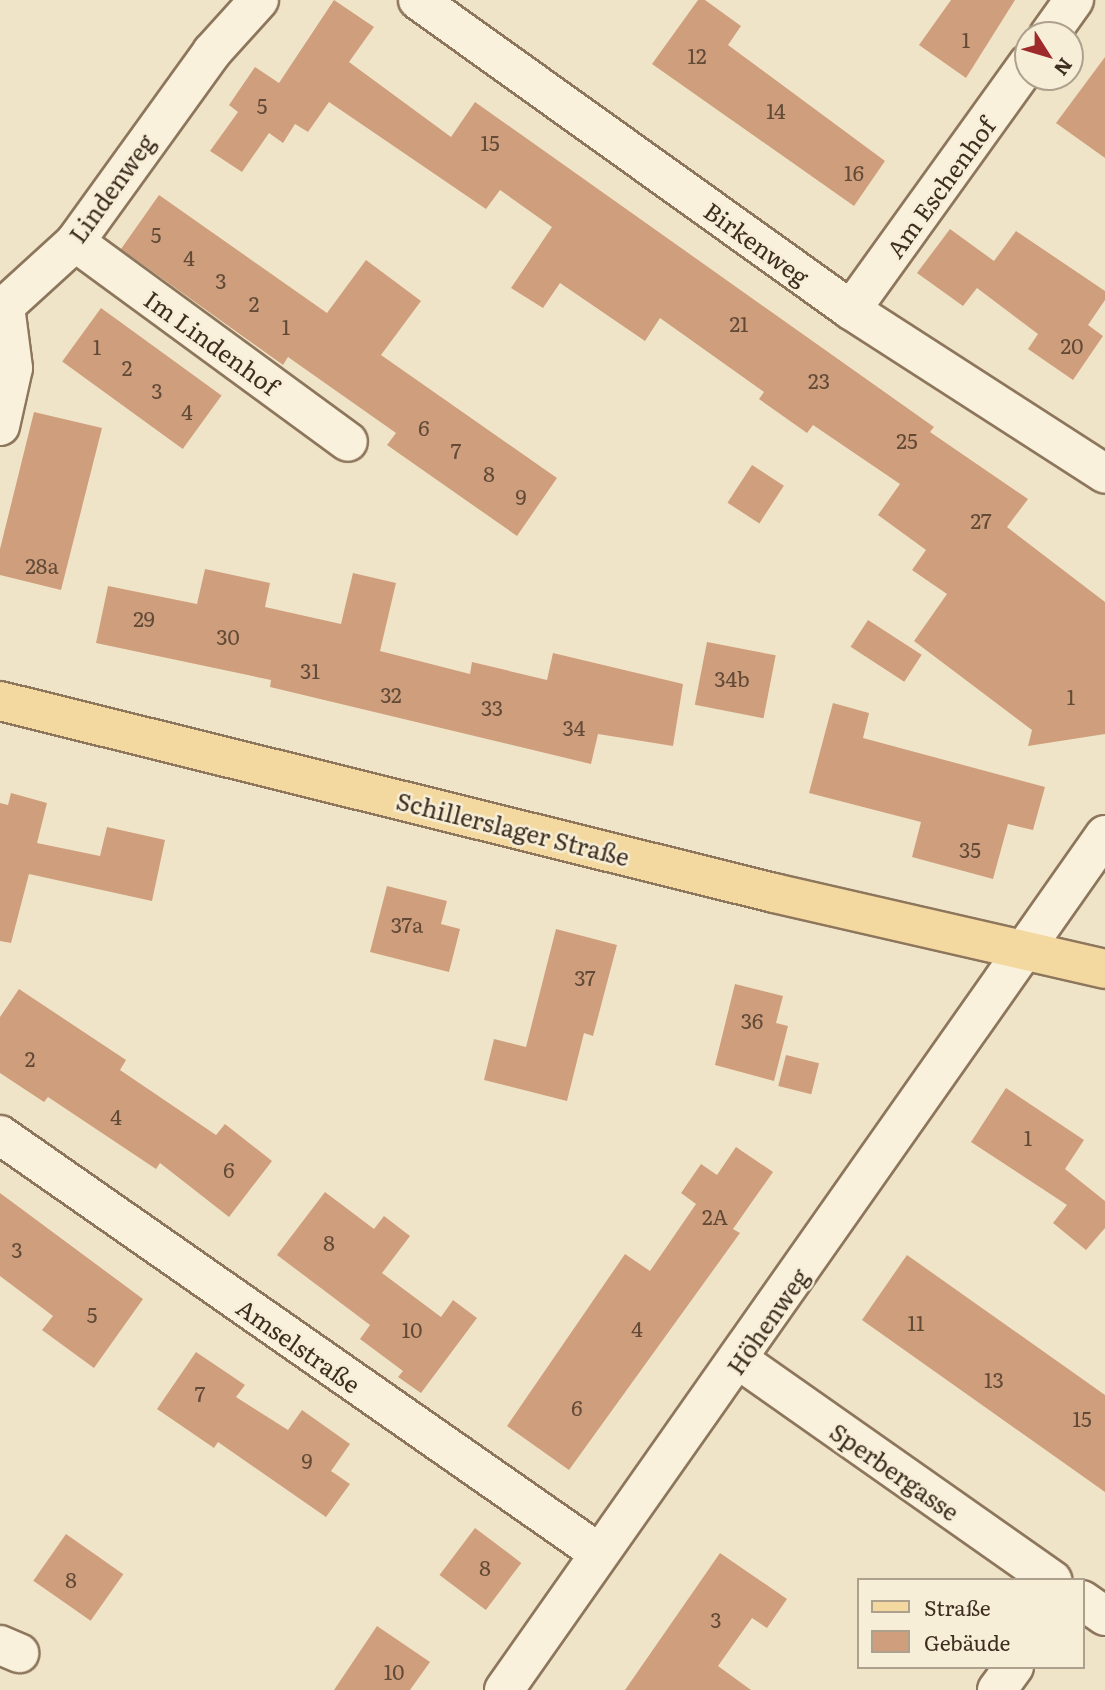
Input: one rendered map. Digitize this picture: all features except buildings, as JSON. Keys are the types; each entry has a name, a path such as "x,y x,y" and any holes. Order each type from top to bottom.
{"main road":[{"name":"Schillerslager Straße","path":"0,701 774,893 1105,970"}],"street":[{"name":"Lindenweg","path":"0,426 13,368 2,302 75,242 212,52 259,0"},
{"name":"Birkenweg","path":"418,0 851,310 1105,474"},
{"path":"1059,21 1074,0"},
{"name":"Am Eschenhof","path":"851,310 1014,83"},
{"name":"Im Lindenhof","path":"75,242 348,442"},
{"name":"Höhenweg","path":"504,1690 739,1360 1105,835"},
{"name":"Amselstraße","path":"0,1135 599,1553"},
{"name":"Sperbergasse","path":"739,1360 1049,1578"},
{"path":"1084,1602 1105,1616"},
{"path":"997,1690 1013,1669"}]}
